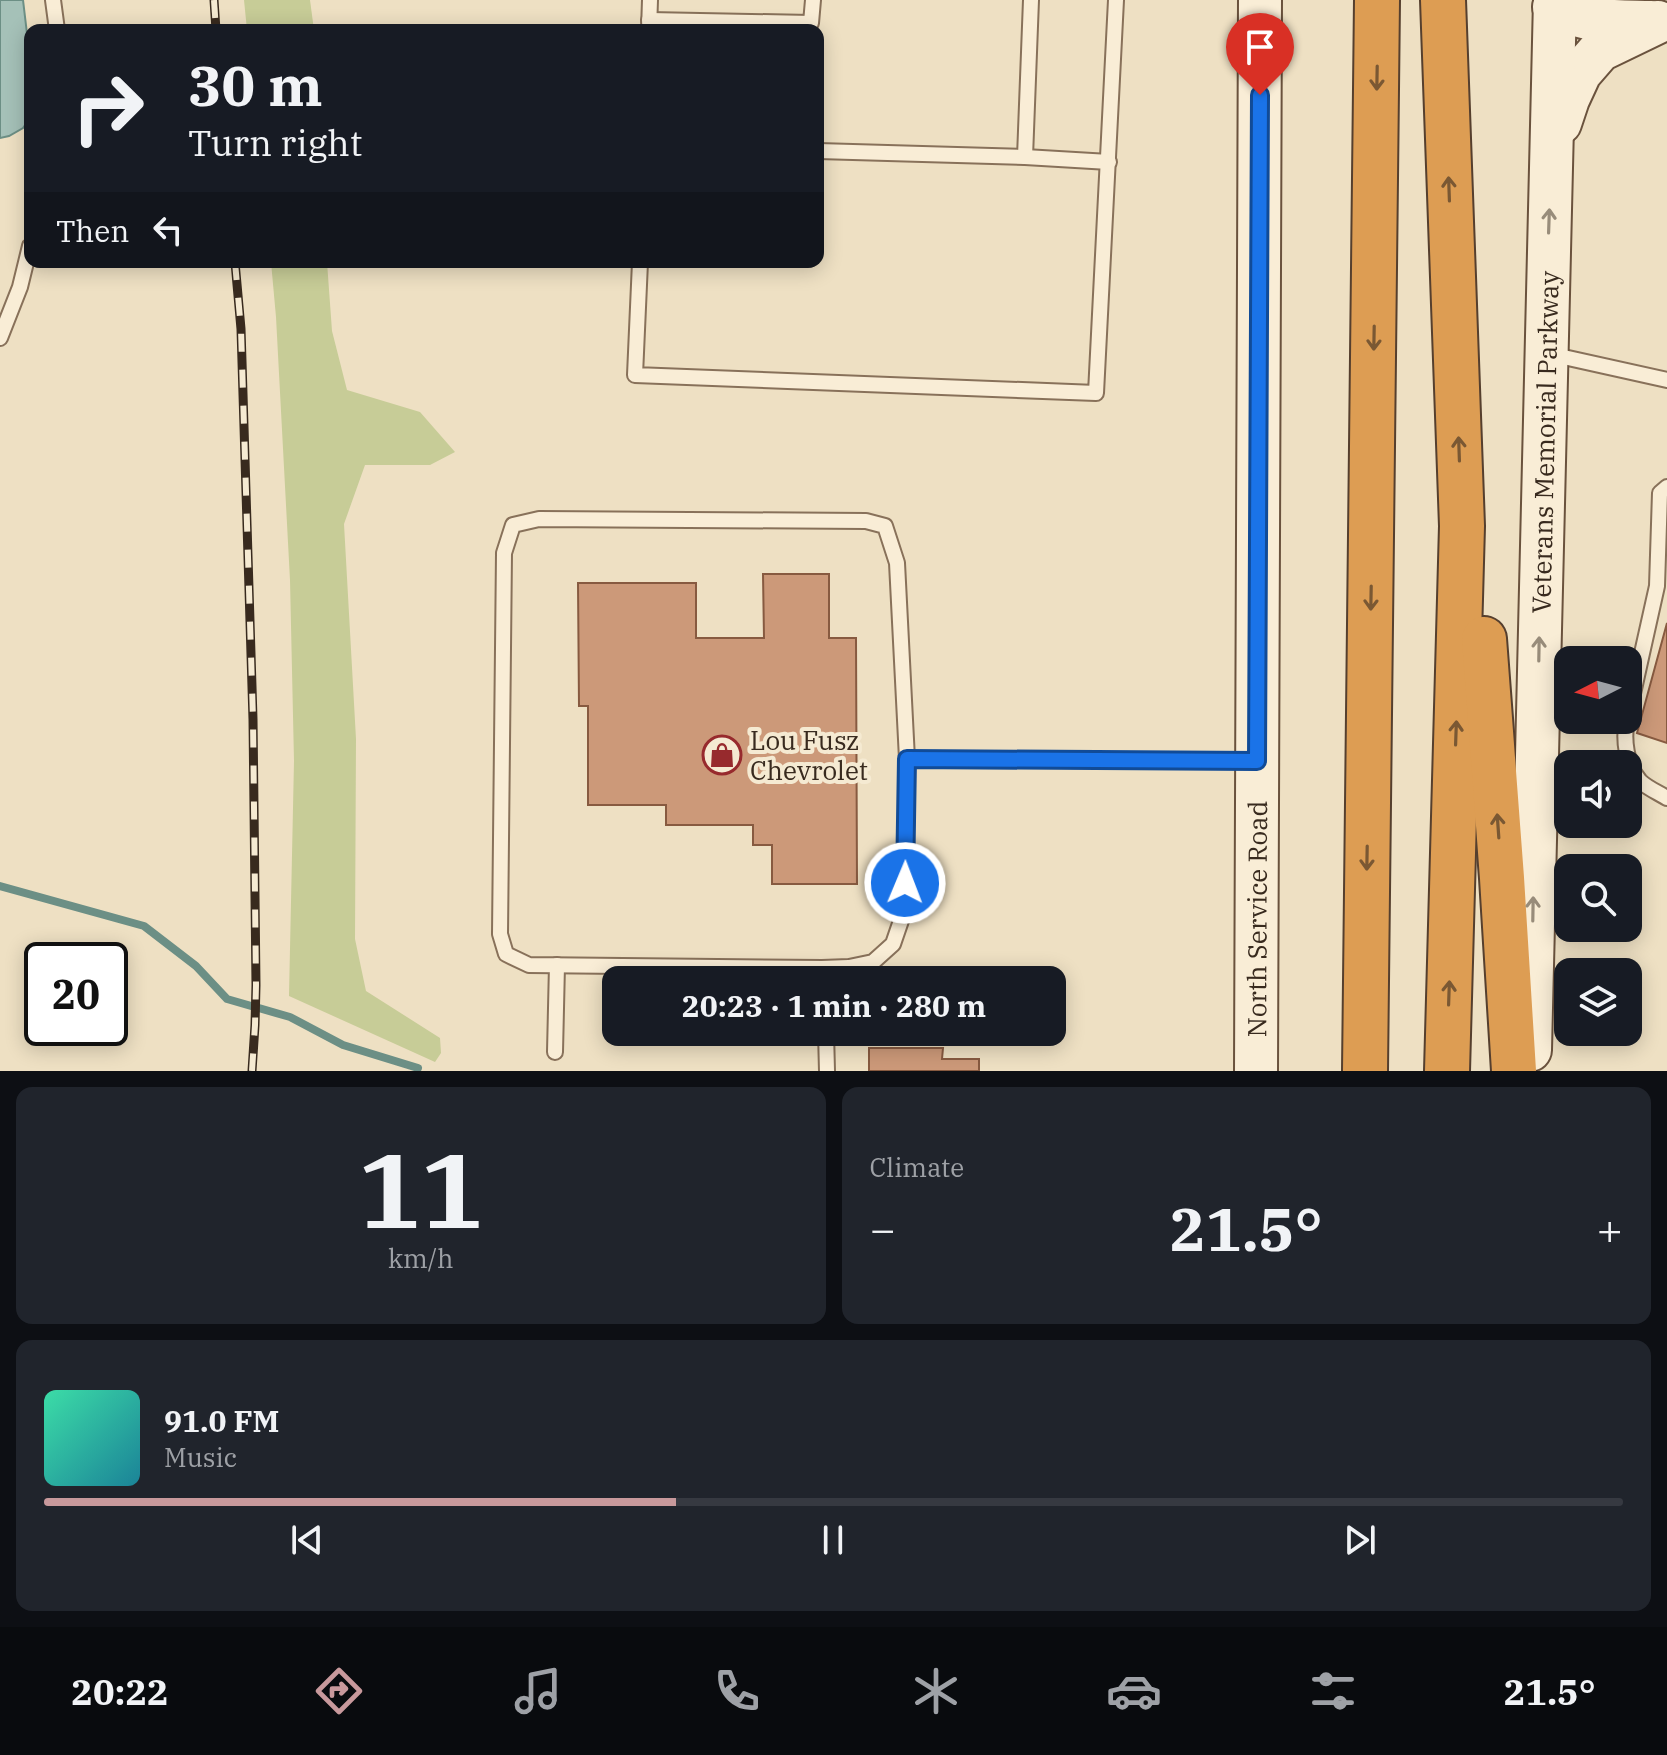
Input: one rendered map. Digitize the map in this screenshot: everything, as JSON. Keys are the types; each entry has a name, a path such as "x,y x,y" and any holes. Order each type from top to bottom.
{"highway":[{"path":"1365,1071 1377,0"},
{"path":"1443,0 1462,526 1447,1071"},
{"path":"1462,526 1483,634 1514,1071"}],"street":[{"name":"North Service Road","path":"1256,1071 1260,0"},
{"path":"1617,0 1663,22"},
{"path":"1554,2 1573,16 1598,21 1663,22"},
{"name":"Veterans Memorial Parkway","path":"1529,1071 1554,2"},
{"path":"1552,147 1580,73 1600,50 1663,22"}],"lane":[{"path":"53,0 56,24"},
{"path":"649,24 650,0"},
{"path":"730,24 811,23 813,0"},
{"path":"1025,157 1031,0"},
{"path":"640,268 635,375 1096,393 1116,0"},
{"path":"824,151 1109,162"},
{"path":"0,338 25,268"},
{"path":"1545,353 1667,380"},
{"path":"1642,654 1657,586 1660,493 1667,487"},
{"path":"602,967 529,965 506,954 500,934 504,553 513,525 539,519 866,521 885,526 897,563 907,759 905,909 893,944 873,962 854,966"},
{"path":"1624,734 1630,766 1641,782 1667,798"},
{"path":"907,759 1257,761"},
{"path":"555,1052 557,965"},
{"path":"826,1046 827,1071"}],"green space":[{"path":"244,0 310,0 313,24 246,24"},
{"path":"272,268 327,268 332,331 347,390 420,412 455,452 430,465 365,465 344,524 356,739 355,939 366,991 440,1038 441,1053 435,1062 289,996 294,761 290,580"}],"water":[{"path":"0,0 23,0 26,24 24,127 0,138"}],"building":[{"name":"Lou Fusz Chevrolet","path":"763,574 829,574 829,638 856,638 857,884 772,884 772,845 753,845 753,825 666,825 666,805 588,805 588,706 579,706 578,583 696,583 696,638 764,638"},
{"path":"1667,623 1667,743 1640,734 1642,715"},
{"path":"869,1048 943,1048 942,1059 979,1059 979,1071 869,1071"}],"waterway":[{"path":"0,886 144,926 196,966 227,999 290,1017 343,1045 418,1068"}],"railway":[{"path":"214,0 216,24"},
{"path":"236,268 241,329 253,719 256,985 252,1071"}],"place":[{"name":"Lou Fusz Chevrolet","path":"722,755"}],"route":[{"path":"905,883 907,759 1257,761 1260,95"}]}
